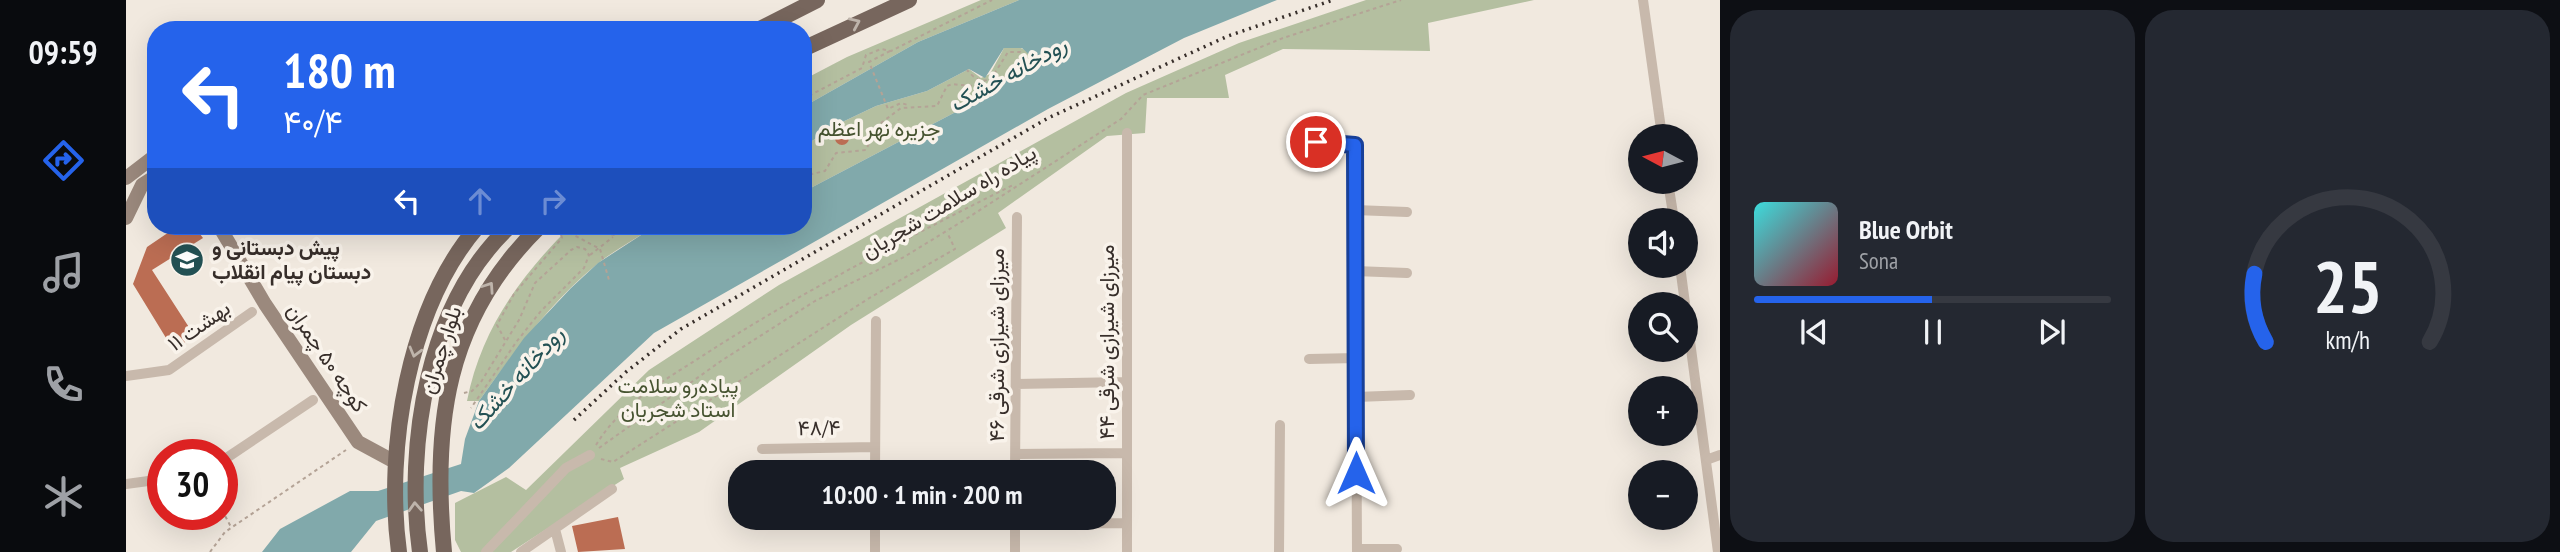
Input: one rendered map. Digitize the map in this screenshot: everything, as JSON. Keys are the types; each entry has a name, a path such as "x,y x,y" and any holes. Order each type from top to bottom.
{"main road":[{"path":"776,21 817,0"},
{"path":"812,44 909,0"},
{"name":"بلوار چمران","path":"399,552 394,480 407,386 421,333 445,276 472,235"},
{"path":"420,552 415,506 415,462 428,378 440,337 476,267 503,235"},
{"name":"بلوار چمران","path":"444,552 439,468 442,415 460,345 479,302 504,264 531,235"}],"street":[{"path":"1643,0 1660,124"},
{"name":"۴۴ میرزای شیرازی شرقی","path":"1127,133 1127,552"},
{"path":"1316,142 1355,145 1357,550 1397,549"},
{"path":"126,178 147,162"},
{"path":"126,218 142,185 147,182"},
{"path":"1355,210 1407,212"},
{"name":"۴۶ میرزای شیرازی شرقی","path":"1016,460 1017,217"},
{"name":"کوچه ۵۰ چمران","path":"224,235 272,315 358,442 395,462"},
{"path":"1355,271 1407,273"},
{"path":"1682,278 1718,552"},
{"name":"۱۱ بهشت","path":"126,376 169,370 252,312"},
{"path":"875,460 876,321"},
{"path":"1308,359 1356,358"},
{"path":"1016,384 1126,382"},
{"path":"1356,397 1410,395"},
{"path":"238,450 313,400"},
{"path":"1279,552 1280,425"},
{"name":"۴۸/۴","path":"762,449 875,447"},
{"path":"1016,454 1125,453"},
{"path":"486,552 566,468 590,455"},
{"path":"1706,460 1720,455"},
{"path":"126,484 147,481"},
{"path":"521,552 612,489"},
{"path":"1116,523 1126,523"},
{"path":"555,529 561,552"},
{"path":"875,530 875,552"},
{"path":"1015,530 1015,552"}],"path":[{"path":"967,70 972,77 985,81 991,79 1008,52 1020,52 1026,58 1023,68 1001,78 994,85 947,86 937,106 909,106 901,103 888,108 869,62 992,0"},
{"name":"پیاده راه سلامت شجریان","path":"590,455 721,360 780,323 947,231 1020,181 1121,119 1143,95 1283,38 1401,0"},
{"path":"812,94 862,68 866,55 881,49 891,51"},
{"path":"812,174 825,171 836,153 866,150 883,119 909,106"},
{"path":"947,231 955,249 860,304 613,462 590,455 604,431 656,385 784,304 877,253 1020,181"},
{"path":"505,341 496,325 514,294 562,238 561,235"},
{"path":"573,235 600,249 609,280"},
{"path":"471,408 541,311 584,268 589,256 615,235"},
{"path":"463,393 472,391 481,382 519,320 528,293 545,272 577,247 585,249 589,256"},
{"path":"238,523 358,442"},
{"path":"210,552 229,530"}],"green space":[{"path":"981,0 1019,0 918,42 812,102 812,75 847,57"},
{"name":"پیاده‌رو سلامت استاد شجریان","path":"1366,0 1534,0 1428,23 1430,51 1283,49 1225,75 1229,98 1147,98 1145,133 1107,136 998,213 1006,228 851,325 699,432 620,468 624,479 511,552 461,552 455,540 455,503 506,477 526,490 649,370 779,285 1126,93 1239,43"},
{"name":"جزیره نهر اعظم","path":"1013,46 1028,54 1031,61 1028,70 1001,82 971,104 812,187 812,141 836,125 876,106 927,91 969,69 981,78 990,74 1004,48"},
{"path":"562,235 641,235 610,254 579,280 533,329 479,401 467,401 473,375 493,328 519,285"}],"water":[{"name":"رودخانه خشک","path":"1019,0 1277,0 1184,38 1048,109 654,333 509,468 474,493 461,491 376,521 351,552 262,552 280,529 350,491 378,491 461,464 465,439 479,401 524,338 598,263 641,235 812,235 812,187 971,104 1001,82 1028,70 1030,66 1029,55 1022,48 1004,48 985,78 969,69 927,91 876,106 836,125 812,141 812,102 918,42"}],"building":[{"path":"839,131 845,131 849,138 845,145 839,145 835,141 835,135"},
{"path":"165,235 201,235 203,238 152,270 194,335 174,351 133,284 147,247"},
{"path":"618,517 625,549 578,552 572,526"}],"railway":[{"path":"574,420 626,372 681,329 1048,118 1228,36 1333,0"}],"place":[{"name":"پیش دبستانی و دبستان پیام انقلاب","path":"187,260"}],"route":[{"path":"1316,142 1355,145 1356,473"}]}
